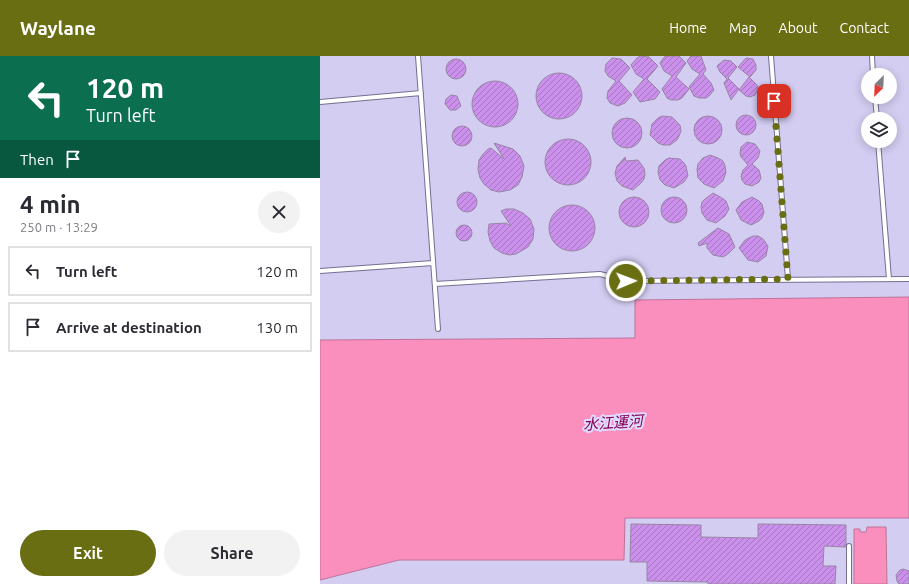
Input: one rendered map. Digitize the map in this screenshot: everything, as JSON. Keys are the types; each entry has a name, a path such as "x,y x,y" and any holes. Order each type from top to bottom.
{"lane":[{"path":"418,56 438,329"},
{"path":"770,56 788,279"},
{"path":"872,56 873,68"},
{"path":"320,102 420,93"},
{"path":"879,148 889,279"},
{"path":"320,271 433,263"},
{"path":"435,284 600,274 626,281 909,279"},
{"path":"849,546 849,584"}],"water":[{"name":"水江運河","path":"909,297 909,518 625,518 624,560 399,560 320,580 320,340 635,338 635,300"},
{"path":"867,527 886,527 887,584 854,584 854,529 860,529 860,532 866,532"}],"building":[{"path":"640,56 649,57 658,66 647,79 660,92 655,99 640,102 633,92 644,79 636,74 631,65"},
{"path":"665,56 679,56 686,63 676,77 689,89 682,98 678,100 671,100 667,98 662,89 672,76 664,71 660,63"},
{"path":"691,56 701,56 706,70 703,74 711,83 714,90 706,98 694,96 689,87 700,74 692,69 687,61"},
{"path":"612,58 621,59 630,68 619,81 632,95 625,103 618,106 610,103 607,98 608,91 616,81 608,76 605,71 606,64"},
{"path":"746,58 753,59 756,65 756,70 750,77 738,67"},
{"path":"456,59 463,62 466,69 463,76 456,79 449,76 446,69 449,62"},
{"path":"724,60 731,61 737,67 728,78 739,89 731,100 724,83 727,79 720,72 717,66"},
{"path":"559,73 572,77 578,83 582,96 578,109 572,115 559,119 546,115 540,109 536,96 540,83 546,77"},
{"path":"749,77 758,88 755,95 750,97 746,96 739,90"},
{"path":"495,81 508,85 514,91 518,104 514,117 508,123 495,127 482,123 476,117 472,104 476,91 482,85"},
{"path":"451,95 457,96 461,106 456,110 450,110 445,104 446,99"},
{"path":"746,115 753,118 756,125 753,132 746,135 739,132 736,125 739,118"},
{"path":"662,116 672,117 680,125 681,131 677,140 670,145 658,143 650,135 652,124"},
{"path":"708,116 714,117 718,120 721,124 721,136 718,140 714,143 708,144 702,143 698,140 695,136 694,130 695,124 698,120 702,117"},
{"path":"627,118 633,119 641,127 641,139 633,147 627,148 621,147 613,139 612,133 613,127 621,119"},
{"path":"462,126 469,129 472,136 469,143 462,146 455,143 452,136 455,129"},
{"path":"568,139 581,143 587,149 591,162 587,175 581,181 568,185 555,181 549,175 545,162 549,149 555,143"},
{"path":"747,142 755,144 760,151 758,158 752,164 759,170 761,178 759,182 752,186 745,184 741,176 743,170 748,165 741,157 741,147"},
{"path":"494,143 513,149 520,156 524,166 522,177 518,185 510,190 499,192 491,190 480,178 478,169 479,160 488,149 491,148 504,159"},
{"path":"710,155 723,161 726,172 723,181 714,188 704,184 698,178 698,164 703,158"},
{"path":"625,157 626,161 638,160 644,168 644,179 633,190 622,186 617,181 615,173 617,166"},
{"path":"669,158 680,159 686,166 688,176 684,182 674,188 665,185 660,180 658,172 659,166"},
{"path":"467,192 474,195 477,202 474,209 467,212 460,209 457,202 460,195"},
{"path":"713,193 726,201 729,209 725,216 716,223 707,220 702,213 701,207 702,202"},
{"path":"634,197 640,198 648,206 648,218 640,226 634,227 628,226 620,218 619,212 620,206 628,198"},
{"path":"674,197 683,201 687,210 683,219 674,223 665,219 661,210 665,201"},
{"path":"752,197 762,204 764,212 759,221 751,225 741,220 736,210 742,202"},
{"path":"572,205 585,209 591,215 595,228 591,241 585,247 572,251 559,247 553,241 549,228 553,215 559,209"},
{"path":"506,209 514,209 523,213 530,219 534,229 533,239 528,247 516,254 509,255 494,248 490,241 488,232 489,224 506,223 511,226 501,211"},
{"path":"464,225 470,227 472,233 470,239 464,241 458,239 456,233 458,227"},
{"path":"718,228 729,234 735,247 723,257 713,255 707,248 707,243 699,246 698,243"},
{"path":"753,236 758,236 763,239 768,246 766,256 758,262 748,260 739,248 745,240"},
{"path":"631,524 701,525 701,537 758,538 758,524 846,525 846,547 824,546 823,566 836,566 835,584 708,584 708,582 647,581 647,562 630,562"},
{"path":"903,569 909,571 909,584 899,584 897,581 896,575"}],"route":[{"path":"626,281 788,279 774,101"}]}
